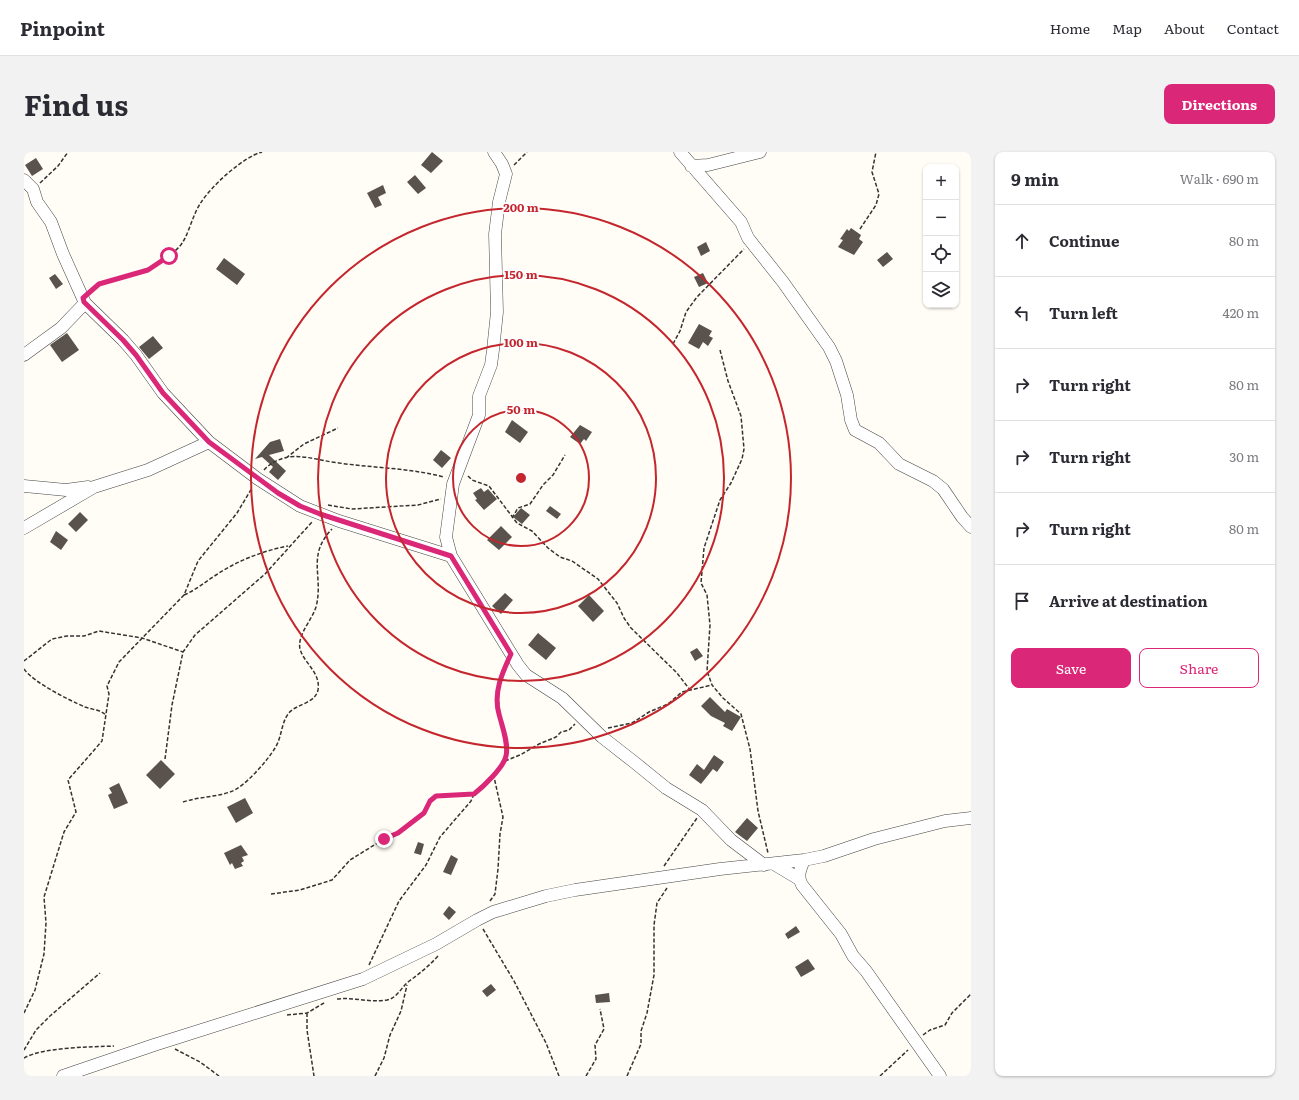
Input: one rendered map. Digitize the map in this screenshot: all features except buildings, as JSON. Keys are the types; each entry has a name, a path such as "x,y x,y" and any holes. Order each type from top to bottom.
{"street":[{"path":"494,152 502,164 506,174 499,202 495,234 497,312 491,365 479,396 479,415 453,485 446,537 451,556 511,654 526,675 562,698 602,737 666,788 702,810 731,840 770,864 799,879 841,934 853,956 917,1042 940,1076"},
{"path":"680,152 741,222 748,238 783,282 828,347 836,361 847,395 851,420 855,430 879,444 900,464 933,481 943,489 962,517 971,527"},
{"path":"691,166 708,165 760,152"},
{"path":"24,180 33,190 37,202 51,222 63,254 84,300 123,340 136,355 163,393 209,442 258,479 300,506 323,509 340,521 451,556"},
{"path":"24,354 61,328 84,300"},
{"path":"24,486 66,490 94,487 148,470 209,442"},
{"path":"24,528 94,487"},
{"path":"431,549 446,537"},
{"path":"63,1076 363,979 436,944 481,918 546,896 575,890 675,877 720,869 804,860 824,856 874,839 945,821 971,818"},
{"path":"799,879 799,873 804,860"}],"path":[{"path":"33,190 58,166 68,152"},
{"path":"84,300 99,284 148,270 169,256 180,246 200,203 220,181 239,165 255,154 262,152"},
{"path":"506,174 527,152"},
{"path":"860,229 876,205 879,194 872,172 876,152"},
{"path":"673,344 680,331 686,312 697,297 740,255 746,246 748,238"},
{"path":"720,350 728,381 741,416 744,449 742,459 731,484 720,500 704,548 701,583 707,595 710,625 707,672 712,685 723,698 741,714 750,749 758,812 770,864"},
{"path":"286,458 304,444 338,428"},
{"path":"512,518 518,508 530,504 543,485 553,475 565,455"},
{"path":"24,1013 35,990 44,954 46,923 44,898 64,832 76,812 68,780 102,741 109,694 107,686 119,662 184,595 198,560 237,513 265,469 274,462 286,458 308,456 339,463 429,473 453,485 438,502 352,510 323,509 288,546 266,574 195,635 183,652 172,705 165,759"},
{"path":"467,475 472,480 489,486 512,518 517,523 532,531 548,548 560,557 572,561 598,579 617,603 624,618 631,628 672,668 690,690"},
{"path":"183,802 201,797 232,792 243,785 275,748 288,713 315,696 318,691 316,677 301,650 300,642 316,607 318,552 321,543 340,521"},
{"path":"184,595 196,590 234,564 273,549 288,546"},
{"path":"24,661 52,639 61,636 78,637 99,631 142,638 183,652"},
{"path":"363,979 383,931 399,901 426,865 440,837 471,801 474,794 504,762 507,754 504,730 499,714 498,693 501,674 511,654"},
{"path":"24,669 30,677 61,695 86,707 99,710 106,715"},
{"path":"603,727 610,728 632,722 649,712 668,704 682,692 712,685"},
{"path":"504,762 556,737 561,732 568,730 583,719"},
{"path":"494,774 503,817 500,834 495,894 481,918 546,1043 559,1076"},
{"path":"271,894 300,890 332,880 350,860 384,839 398,833 424,813 430,801 436,796 474,794"},
{"path":"656,879 675,848 702,810"},
{"path":"627,1076 639,1052 641,1044 641,1030 647,1014 654,975 654,925 657,903 675,877"},
{"path":"24,1050 36,1030 100,973"},
{"path":"375,1076 384,1058 390,1034 402,1011 407,983"},
{"path":"880,1076 930,1030 947,1023 952,1013 971,994"},
{"path":"586,1076 596,1059 595,1045 604,1029 600,1009"},
{"path":"307,1013 307,1030 314,1076"},
{"path":"162,1043 200,1062 219,1076"},
{"path":"24,1058 30,1054 51,1051 116,1046"}],"route":[{"path":"169,256 148,270 126,275 94,286 83,298 84,302 123,340 136,355 163,393 209,442 278,493 300,506 320,514 451,556 511,654 501,674 498,693 499,714 503,724 507,754 504,762 474,794 436,796 430,801 424,813 398,833 384,839"}]}
